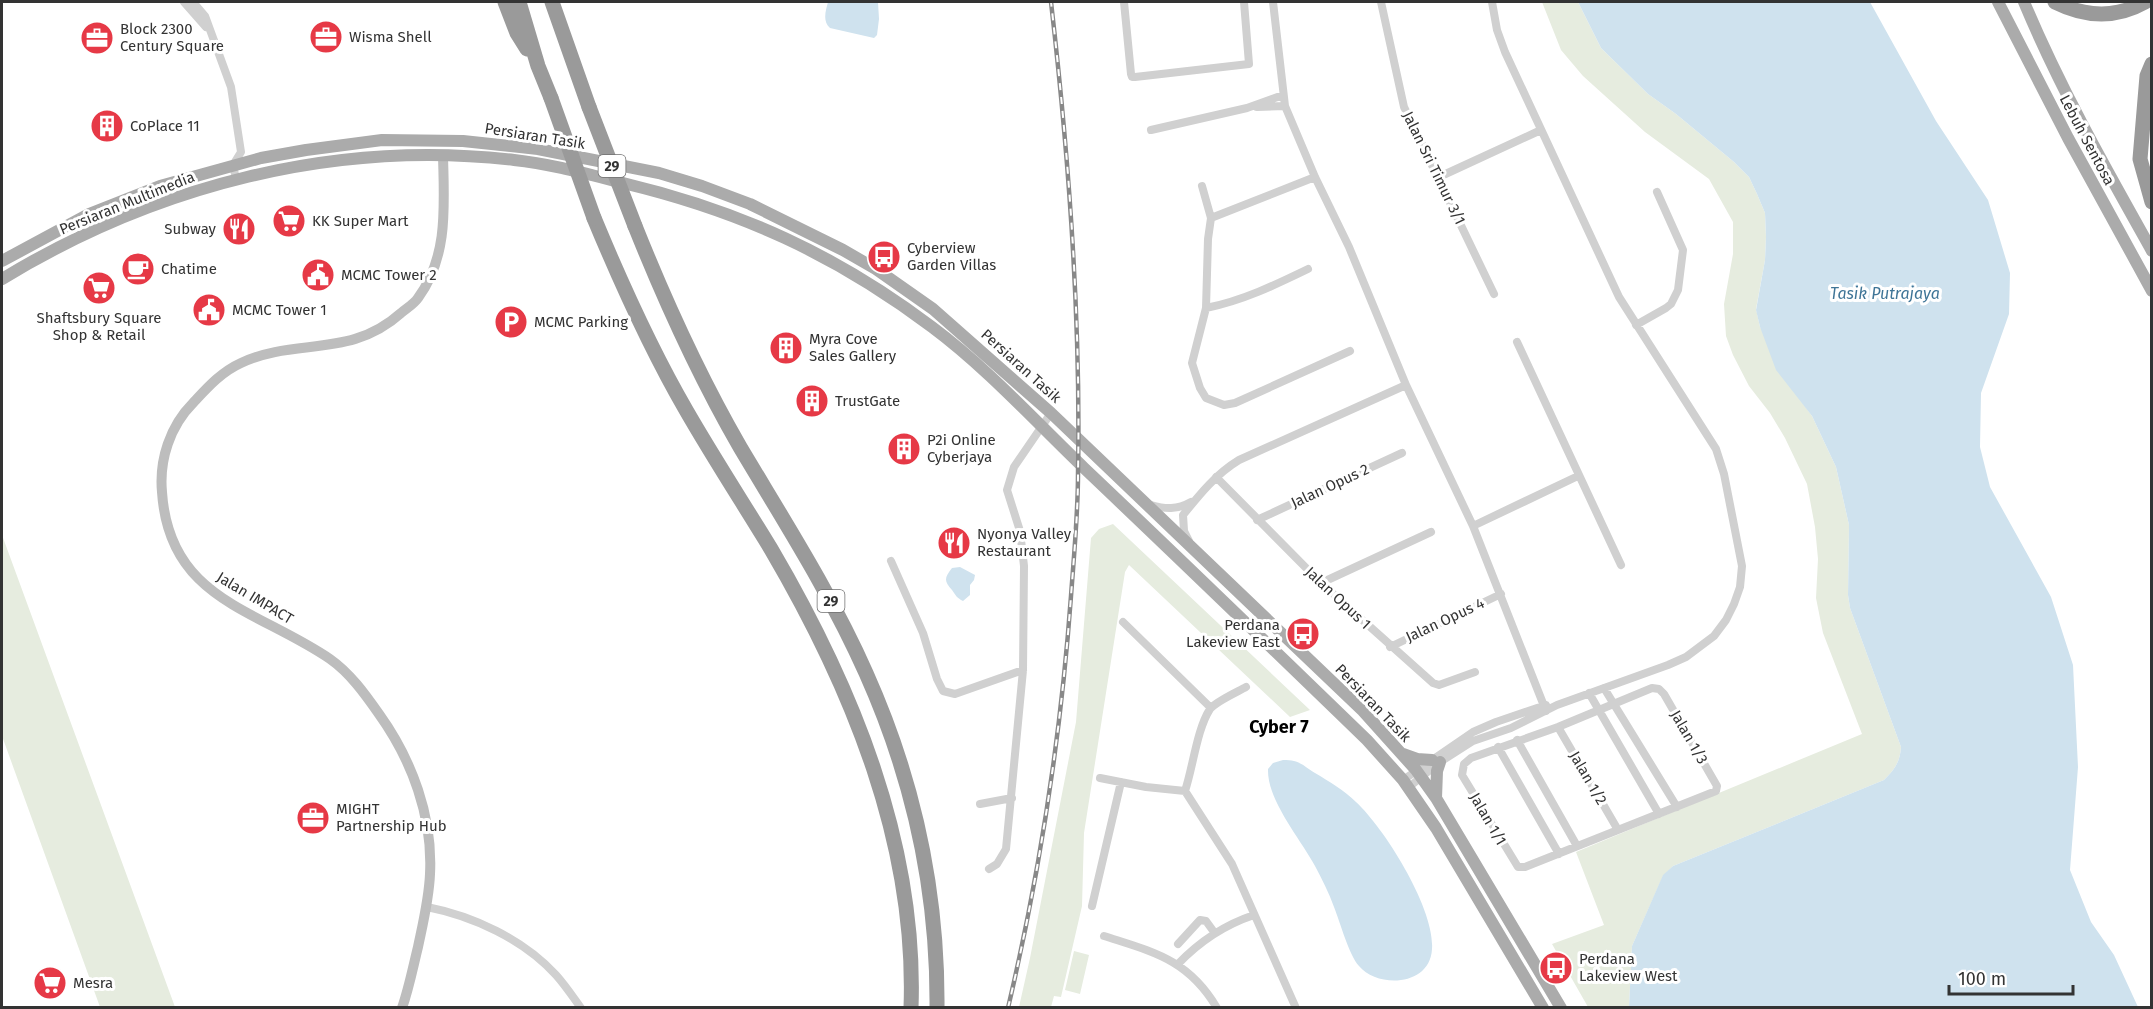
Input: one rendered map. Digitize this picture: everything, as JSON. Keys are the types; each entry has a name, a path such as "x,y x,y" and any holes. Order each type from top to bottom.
{"highway":[{"path":"505,2 518,33 538,66"},
{"name":"29","path":"519,2 538,66 594,218 617,273 685,409 795,592 834,668 850,707 877,778 898,856 908,939 911,1008"},
{"name":"29","path":"552,2 650,265 699,370 740,446 835,608 881,709 922,839 933,919 937,1008"},
{"path":"562,2 565,39"},
{"path":"2055,2 2074,11 2091,14 2116,12 2145,2"},
{"path":"2151,64 2147,76 2140,159 2151,202"}],"main road":[{"name":"Lebuh Sentosa","path":"1998,2 2073,148 2151,291"},
{"name":"Lebuh Sentosa","path":"2024,2 2042,44 2097,154 2151,251"},
{"name":"Persiaran Tasik","path":"233,165 306,150 382,140 463,141 538,149 659,173 702,186 750,204 843,249 876,269 933,309 1051,413 1363,711 1402,753 1436,798 1561,1008"},
{"name":"Persiaran Tasik","path":"236,179 283,168 364,157 443,154 554,166 685,200 745,220 821,255 854,275 936,330 1041,426 1359,732 1406,783 1442,838 1543,1008"},
{"name":"Persiaran Multimedia","path":"2,261 89,214 160,186 233,165"},
{"name":"Persiaran Multimedia","path":"2,279 101,226 176,196 236,179"},
{"path":"1402,753 1417,759 1436,761 1436,798"}],"street":[{"path":"184,2 214,38"},
{"path":"193,2 205,16 231,87 241,152 233,165 236,179"},
{"path":"1124,2 1132,77 1247,65 1250,62 1244,2"},
{"path":"1273,2 1285,106 1315,177 1349,247 1406,385 1473,526 1545,708"},
{"name":"Jalan Sri Timur 3/1","path":"1381,2 1402,101 1494,294"},
{"path":"1406,783 1460,743 1496,722 1557,705 1668,665 1699,648 1714,636 1726,620 1740,587 1742,566 1739,547 1719,456 1636,325 1611,280 1501,42 1492,2"},
{"path":"1151,130 1247,108 1283,95"},
{"path":"1247,108 1285,106"},
{"path":"1439,177 1541,130"},
{"path":"241,152 251,160 254,175"},
{"name":"Jalan IMPACT","path":"402,1008 427,908 430,873 428,839 420,791 394,734 364,692 336,663 231,604 197,579 176,545 168,526 164,513 161,483 164,457 177,423 185,410 216,379 242,362 280,351 337,345 368,336 394,320 417,299 431,273 442,241 444,226 443,154"},
{"path":"1211,218 1315,177"},
{"path":"1202,186 1211,218 1206,308 1192,363 1200,388 1206,398 1224,405 1234,403 1350,351"},
{"path":"1636,325 1671,304 1678,290 1683,250 1657,192"},
{"path":"1206,308 1226,304 1263,290 1308,269"},
{"path":"1517,342 1621,565"},
{"path":"1193,549 1184,531 1183,515 1216,477 1239,460 1406,385"},
{"path":"988,869 997,864 1006,849 1023,670 1024,566 1020,531 1007,490 1014,466 1051,413"},
{"name":"Jalan Opus 2","path":"1257,520 1402,453"},
{"path":"1473,526 1578,476"},
{"name":"Jalan Opus 1","path":"1216,477 1321,583 1433,683 1439,685 1475,672"},
{"path":"1143,503 1164,509 1176,508 1196,499"},
{"path":"1321,583 1431,532"},
{"path":"891,561 922,633 937,679 944,691 955,694 1023,670"},
{"name":"Jalan Opus 4","path":"1390,647 1501,594"},
{"path":"1123,622 1210,708"},
{"path":"1185,791 1192,772 1197,742 1210,708 1246,687"},
{"path":"1604,688 1677,807 1559,854 1498,747 1614,705"},
{"name":"Jalan 1/3","path":"1614,705 1652,688 1659,688 1664,694 1718,789 1677,807"},
{"path":"1589,693 1659,814"},
{"path":"1460,743 1525,721 1545,708"},
{"path":"1522,713 1525,721"},
{"name":"Jalan 1/2","path":"1558,727 1618,830"},
{"path":"1517,740 1577,846"},
{"name":"Jalan 1/1","path":"1498,747 1467,760 1462,768 1462,775 1518,867 1526,867 1559,854"},
{"path":"1100,778 1146,787 1185,791"},
{"path":"1092,906 1121,782"},
{"path":"1185,791 1232,864 1296,1008"},
{"path":"980,804 1012,798"},
{"path":"427,908 448,912 501,933 555,974 581,1008"},
{"path":"1178,964 1214,932 1254,915"},
{"path":"1178,944 1201,920 1206,921 1214,932"},
{"path":"1104,936 1153,951 1178,964 1207,992 1217,1008"}],"shaded area":[{"path":"1542,2 1578,2 1601,48 1648,94 1676,114 1749,177 1765,213 1765,260 1756,309 1760,327 1799,398 1812,416 1836,467 1849,525 1848,595 1850,608 1901,747 1896,765 1884,780 1673,866 1663,876 1632,946 1629,1007 1588,1007 1552,944 1604,925 1576,852 1862,734 1823,633 1816,598 1818,559 1815,527 1807,484 1785,438 1770,413 1749,386 1726,336 1724,304 1733,254 1733,222 1709,179 1645,132 1583,76 1561,50"},
{"path":"1113,524 1310,710 1290,717 1129,565 1125,572 1084,833 1082,906 1061,997 1054,996 1051,1007 1019,1007 1076,722 1091,538 1099,529"},
{"path":"2,535 175,1007 100,1007 2,736"},
{"path":"1074,951 1089,955 1080,994 1065,990"}],"water":[{"path":"828,2 878,2 877,35 874,38 830,28 825,19"},
{"name":"Tasik Putrajaya","path":"1578,2 1870,2 1936,121 1988,200 2010,273 2009,314 1981,393 1980,447 1990,487 2051,597 2073,665 2078,767 2070,870 2091,922 2114,955 2138,1007 1629,1007 1632,946 1663,875 1673,866 1884,780 1896,765 1901,747 1850,608 1848,595 1849,525 1836,467 1812,416 1776,370 1760,327 1756,310 1765,260 1766,237 1765,213 1757,194 1749,177 1734,162 1648,94 1601,48"},
{"path":"960,567 975,575 970,585 970,595 963,601 959,599 946,579 952,568"},
{"path":"1283,760 1301,764 1347,794 1368,814 1394,850 1417,892 1431,932 1432,949 1429,962 1413,977 1402,980 1378,978 1367,973 1355,961 1323,881 1285,819 1273,793 1268,769 1273,763"}],"railway":[{"path":"1008,1008 1030,906 1048,803 1067,648 1077,504 1076,296 1063,119 1051,2"}],"place":[{"name":"Wisma Shell","path":"326,37"},
{"name":"Block 2300 Century Square","path":"97,38"},
{"name":"CoPlace 11","path":"107,126"},
{"name":"KK Super Mart","path":"289,221"},
{"name":"Subway","path":"239,229"},
{"name":"Cyberview Garden Villas","path":"884,257"},
{"name":"Chatime","path":"138,269"},
{"name":"MCMC Tower 2","path":"318,275"},
{"name":"Shaftsbury Square Shop & Retail","path":"99,288"},
{"name":"MCMC Tower 1","path":"209,310"},
{"name":"MCMC Parking","path":"511,322"},
{"name":"Myra Cove Sales Gallery","path":"786,348"},
{"name":"TrustGate","path":"812,401"},
{"name":"P2i Online Cyberjaya","path":"904,449"},
{"name":"Nyonya Valley Restaurant","path":"954,543"},
{"name":"Perdana Lakeview East","path":"1303,634"},
{"name":"MIGHT Partnership Hub","path":"313,818"},
{"name":"Perdana Lakeview West","path":"1556,968"},
{"name":"Mesra","path":"50,983"}],"district":[{"name":"Cyber 7","path":"1279,727"}]}
